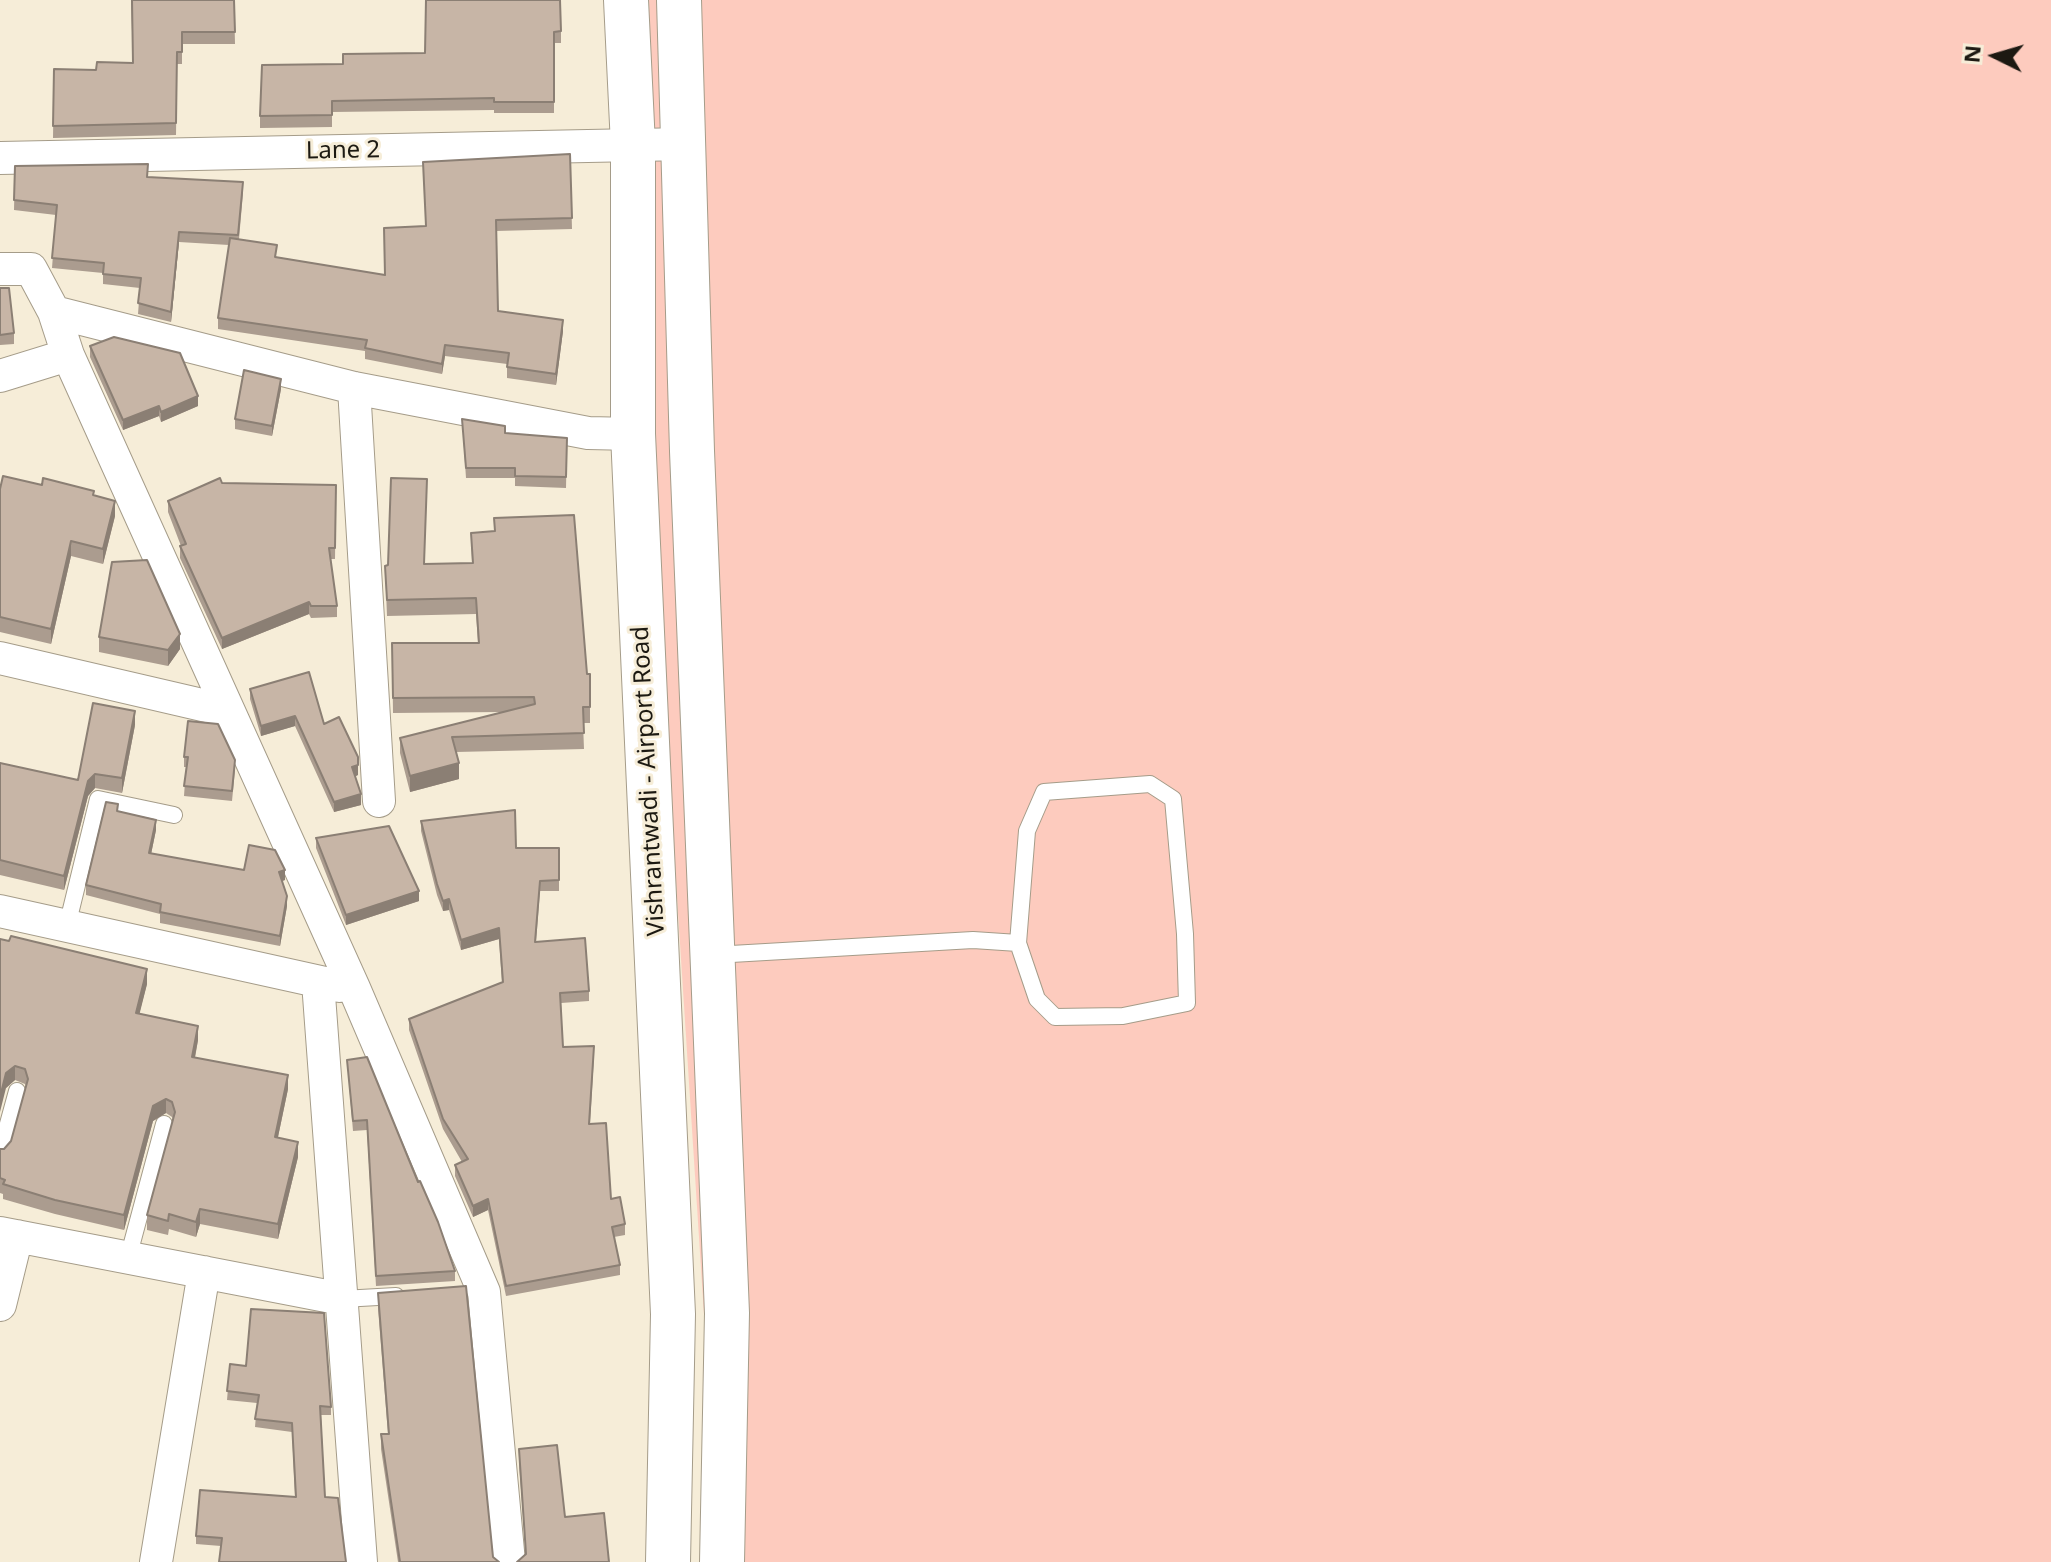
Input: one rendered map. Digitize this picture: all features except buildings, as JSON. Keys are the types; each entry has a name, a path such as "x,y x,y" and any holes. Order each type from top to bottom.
{"main road":[{"name":"Vishrantwadi - Airport Road","path":"626,0 633,145 633,434 673,1314 668,1562"},
{"path":"679,0 686,144 692,451 727,1313 722,1562"}],"street":[{"name":"Lane 2","path":"0,158 686,144"},
{"path":"0,269 31,269 54,312 68,355 354,988 484,1292 509,1562"},
{"path":"54,312 354,388 588,433 633,434"},
{"path":"0,376 68,355"},
{"path":"354,388 379,801"},
{"path":"0,658 228,711"},
{"path":"0,911 354,988"},
{"path":"318,982 361,1562"},
{"path":"0,1305 8,1235 342,1299"},
{"path":"156,1562 204,1272"}],"lane":[{"path":"1150,784 1173,799 1185,934 1187,1003 1123,1016 1055,1017 1037,999 1018,943 1027,831 1044,792 1150,784"},
{"path":"67,926 98,799 174,815"},
{"path":"713,955 973,940 1018,943"},
{"path":"0,1153 17,1091"},
{"path":"128,1258 164,1124"},
{"path":"342,1299 411,1295"}],"shaded area":[{"path":"619,0 2051,0 2051,1562 720,1562"}]}
